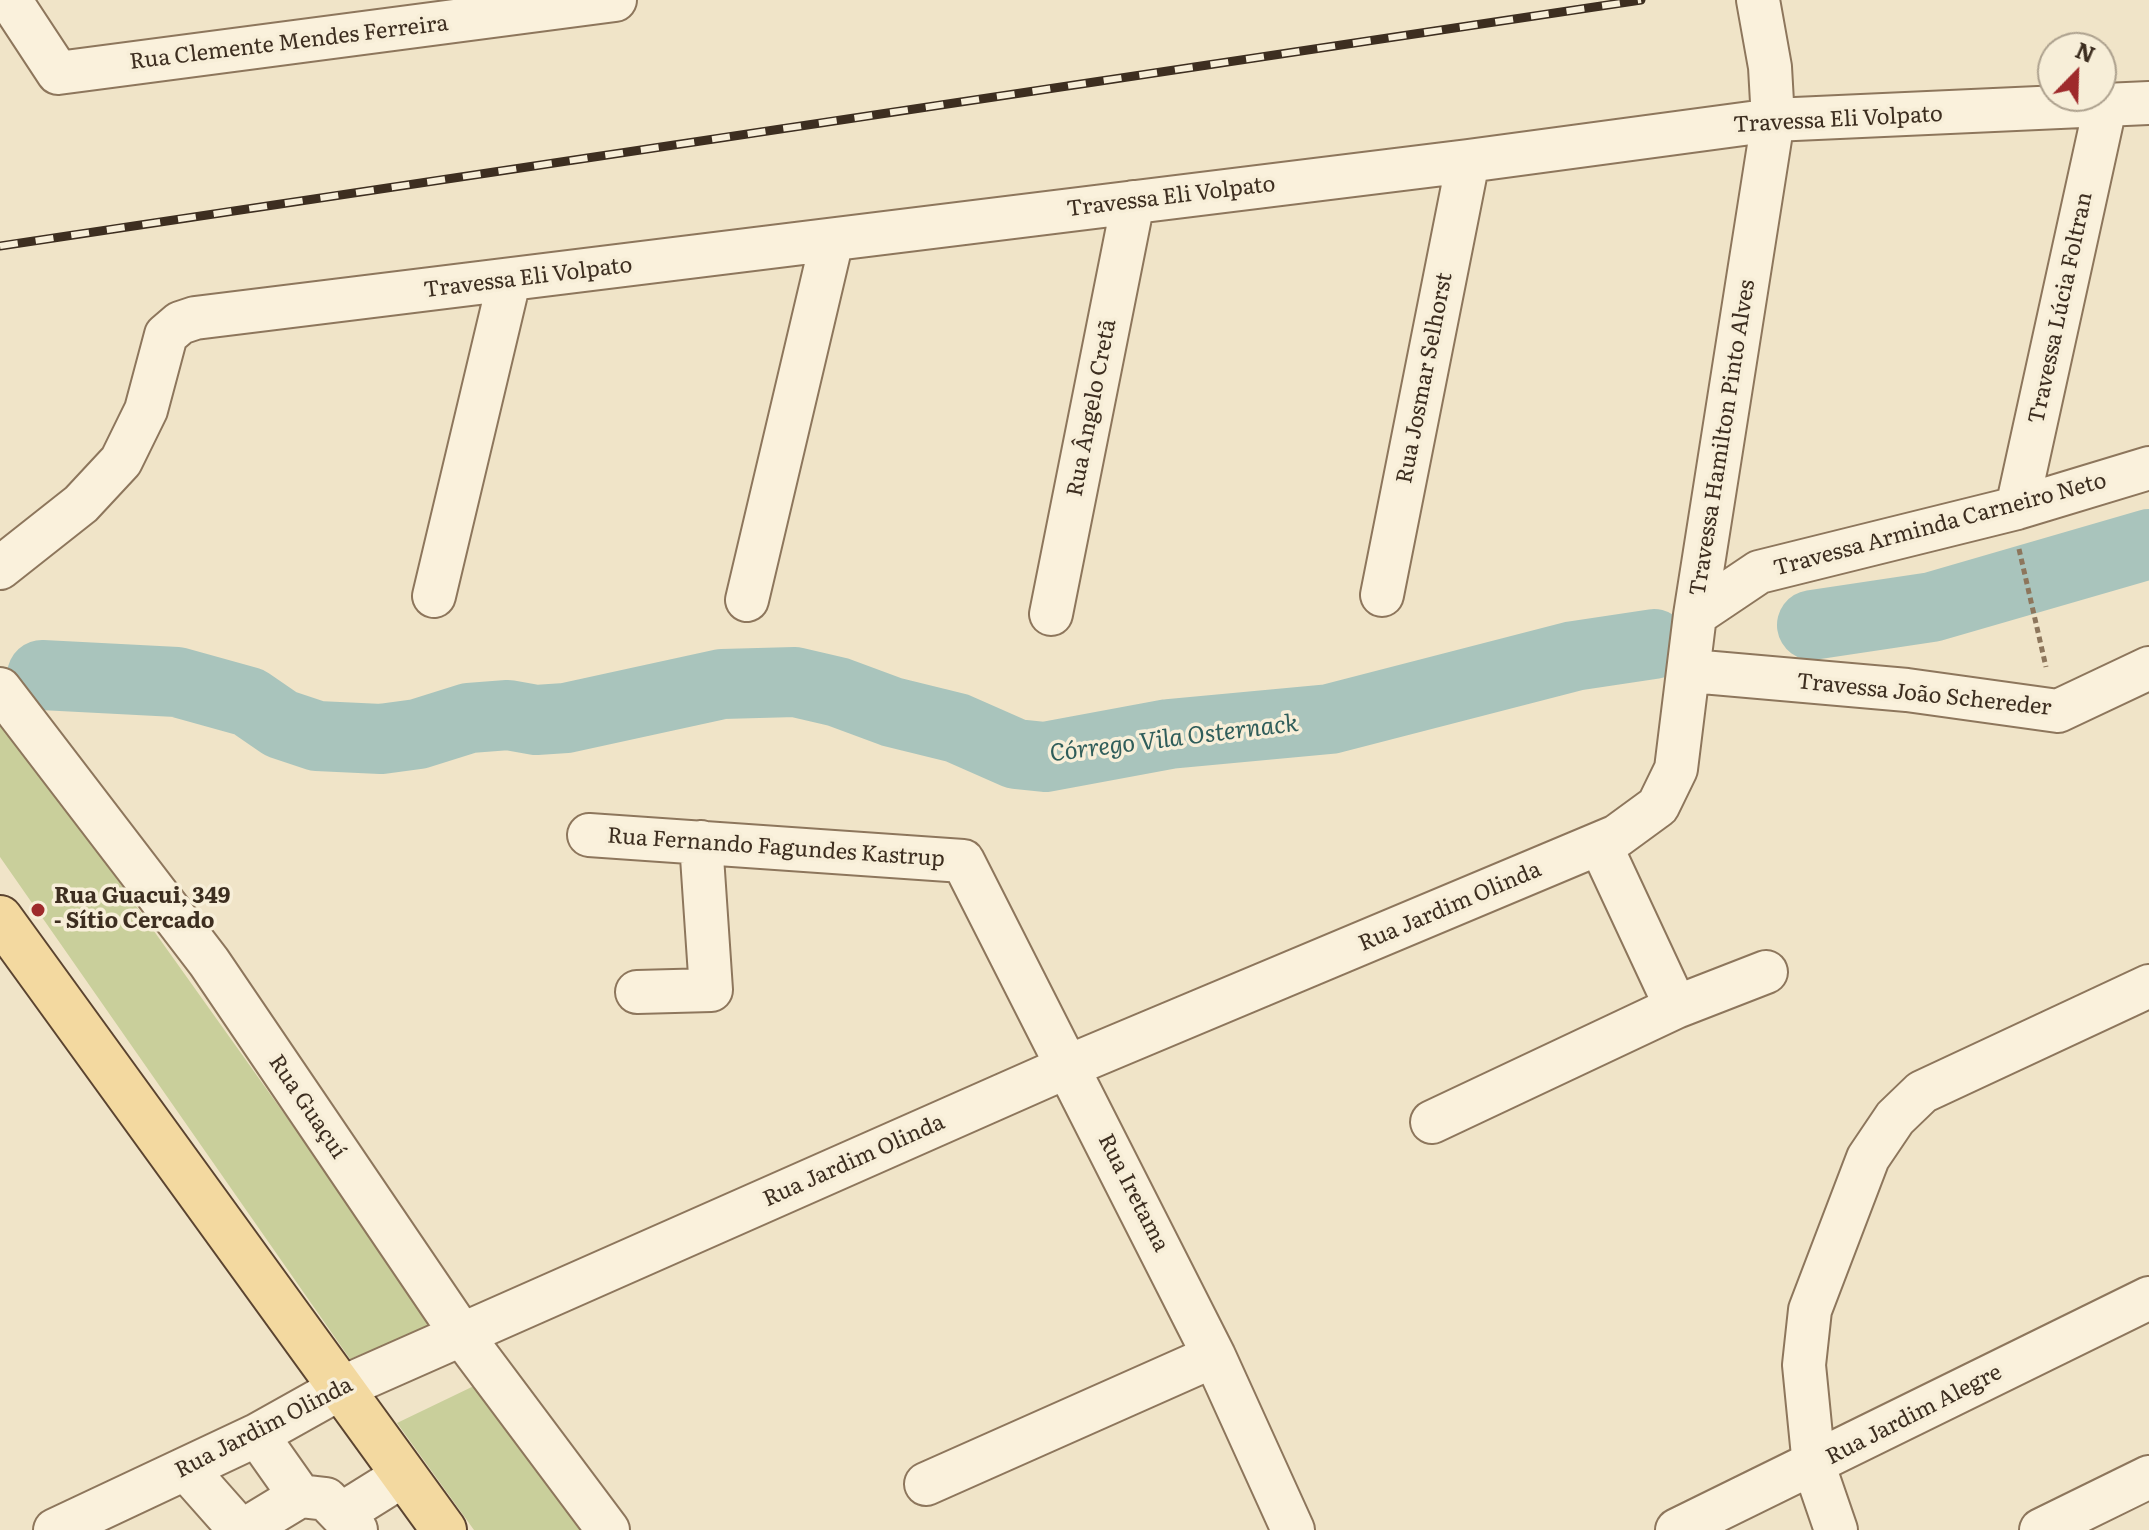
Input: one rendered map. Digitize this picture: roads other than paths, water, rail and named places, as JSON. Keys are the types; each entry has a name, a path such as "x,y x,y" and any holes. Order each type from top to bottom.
{"main road":[{"path":"0,918 444,1530"}],"street":[{"name":"Rua Clemente Mendes Ferreira","path":"10,0 58,73 615,0"},
{"name":"Travessa Hamilton Pinto Alves","path":"1658,806 1676,769 1691,671 1695,615 1773,120 1770,67 1758,0"},
{"name":"Travessa Eli Volpato","path":"2117,106 2149,103"},
{"name":"Travessa Eli Volpato","path":"0,568 81,504 121,461 146,410 166,335 180,323 195,318 1468,161 1773,120 2037,110"},
{"name":"Travessa Lúcia Foltran","path":"2018,528 2104,112"},
{"name":"Rua Josmar Selhorst","path":"1382,595 1468,161"},
{"name":"Rua Ângelo Cretã","path":"1051,614 1133,202"},
{"path":"747,600 832,240"},
{"path":"434,596 509,281"},
{"name":"Travessa Arminda Carneiro Neto","path":"1695,615 1759,572 2018,528 2149,468"},
{"name":"Travessa João Schereder","path":"1691,671 1907,690 2058,711 2149,668"},
{"name":"Rua Guaçuí","path":"0,689 209,962 462,1335 608,1530"},
{"name":"Rua Jardim Olinda","path":"55,1530 257,1435 341,1388 1069,1066 1600,844 1617,836 1658,806"},
{"name":"Rua Fernando Fagundes Kastrup","path":"589,835 963,861"},
{"path":"637,992 711,990 701,842"},
{"path":"1600,844 1676,1007"},
{"name":"Rua Iretama","path":"963,861 1214,1356 1293,1530"},
{"path":"1432,1122 1676,1007 1766,972"},
{"path":"1836,1530 1814,1466 1804,1365 1810,1310 1868,1158 1895,1118 1922,1092 2149,986"},
{"name":"Rua Jardim Alegre","path":"1677,1530 1814,1466 2149,1298"},
{"path":"926,1484 1214,1356"},
{"path":"257,1435 300,1496"},
{"path":"186,1469 242,1530 300,1496 326,1499 350,1522 404,1475"},
{"path":"2041,1530 2149,1477"}],"waterway":[{"name":"Córrego Vila Osternack","path":"1812,625 1932,607 2149,544"},
{"name":"Córrego Vila Osternack","path":"42,675 177,682 249,702 281,724 317,736 381,739 418,734 469,718 508,715 536,720 566,718 722,684 795,682 957,728 1016,754 1045,757 1169,734 1330,719 1574,656 1654,644"}],"railway":[{"path":"0,246 1641,0"}],"place":[{"name":"Rua Guacui, 349 - Sítio Cercado","path":"38,910"}]}
